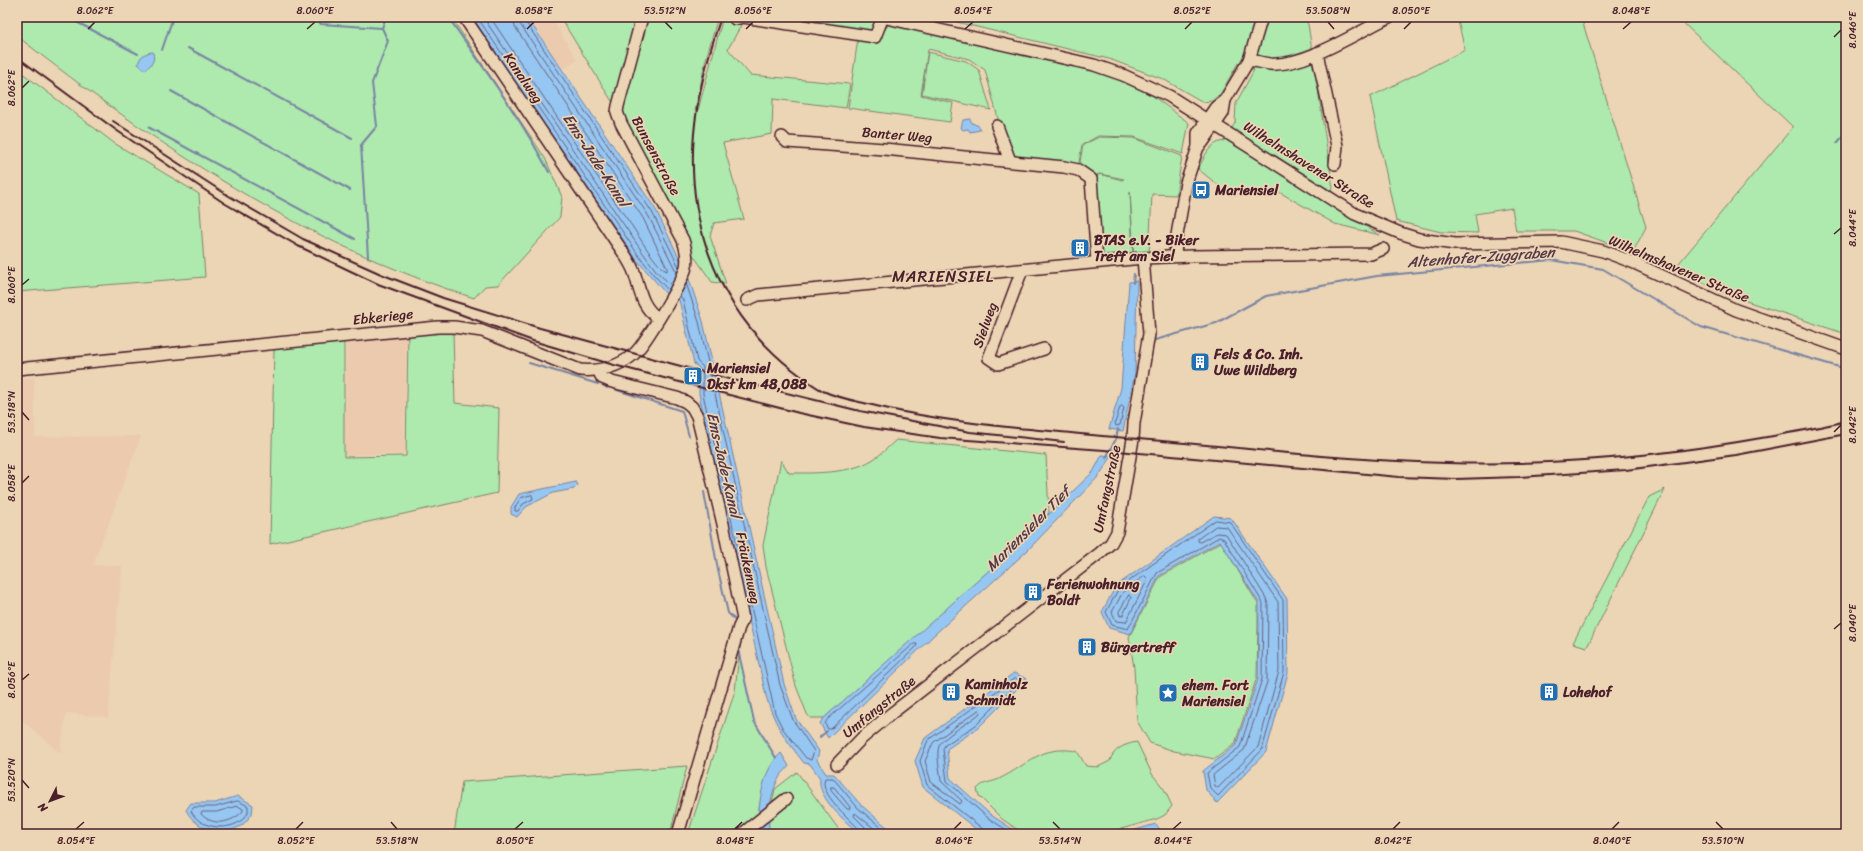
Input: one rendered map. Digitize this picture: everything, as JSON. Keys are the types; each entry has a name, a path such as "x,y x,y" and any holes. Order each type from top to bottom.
{"street":[{"name":"Kanalweg","path":"464,17 625,255 633,270 642,299 650,312 658,318"},
{"name":"Bunsenstraße","path":"642,17 617,112 621,123 683,240 686,260"},
{"path":"735,19 743,17 875,37 883,17"},
{"name":"Wilhelmshavener Straße","path":"883,17 1094,65 1152,87 1211,122 1355,214 1400,233 1419,239 1455,244 1561,242 1603,251 1632,262 1736,310 1846,349"},
{"path":"1175,256 1176,241 1186,183 1198,147 1198,133 1211,122 1218,105 1225,100 1249,60 1262,17"},
{"path":"1249,60 1271,64 1284,63 1317,53 1389,17"},
{"path":"1317,53 1337,146 1335,164"},
{"path":"997,126 1010,161"},
{"name":"Banter Weg","path":"782,137 787,142 1010,161 1078,170 1090,179 1097,262"},
{"path":"747,300 758,295 1143,258 1175,256 1371,254 1383,249"},
{"name":"Umfangstraße","path":"837,764 861,739 892,713 1100,553 1115,538 1133,439 1134,423 1149,334 1143,258"},
{"name":"Ebkeriege","path":"17,369 454,327 482,331 580,370 598,370 614,366 634,354 668,302 684,274 686,260"},
{"name":"Sielweg","path":"1022,270 985,360 998,364 1044,349"},
{"name":"Fräukenweg","path":"598,370 602,378 612,382 677,398 686,402 692,407 700,429 720,510 743,619 739,627 678,834"},
{"path":"742,834 782,802"}],"shaded area":[{"path":"529,17 551,17 577,60 563,69"},
{"path":"407,335 404,454 345,455 346,342"},
{"path":"34,378 35,437 141,436 93,565 122,566 108,717 66,713 60,753 17,716 17,379"}],"green space":[{"path":"17,17 451,17 545,158 562,197 560,217 498,285 485,286 474,298 412,276 351,250 292,220 234,188 178,153 69,76 17,36"},
{"path":"560,17 718,17 706,59 695,111 698,110 723,17 855,17 875,21 876,27 882,33 889,24 1100,69 1153,96 1189,123 1183,154 1134,137 1098,136 1082,145 1078,168 1012,157 1000,126 985,70 969,59 928,49 921,95 953,103 950,122 848,108 858,38 744,20 728,49 750,75 850,84 846,108 773,99 772,134 723,143 744,219 714,223 710,236 726,284 712,282 689,249 613,103"},
{"path":"936,17 1301,17 1308,24 1333,188 1325,202 1380,235 1335,224 1279,192 1229,194 1198,169 1208,151 1214,145 1224,141 1235,123 1236,103 1254,70 1238,63 1221,93 1212,101 1203,102 1163,79 1109,59"},
{"path":"1457,17 1581,17 1646,227 1633,252 1574,231 1516,231 1512,208 1475,214 1478,233 1441,232 1396,221 1370,97 1465,50"},
{"path":"1677,17 1846,17 1846,334 1731,296 1674,269 1793,127"},
{"path":"928,52 966,61 979,70 991,110 922,94"},
{"path":"17,69 114,143 199,194 205,277 17,292"},
{"path":"1099,137 1134,138 1182,156 1176,195 1152,194 1149,256 1134,257 1130,192 1133,257 1098,259 1092,179 1100,174 1091,178 1079,168 1083,145","holes":["1103,175 1124,179 1122,180"]},
{"path":"453,332 455,403 499,408 497,493 270,544 274,349 344,341 344,457 406,456 408,335"},
{"path":"896,440 1046,455 1049,513 964,594 824,718 810,718 796,686 766,567 763,545 781,460 789,473 832,472 863,465 872,460"},
{"path":"1665,489 1587,647 1573,643 1649,497"},
{"path":"1221,542 1258,604 1257,677 1235,744 1215,759 1174,751 1150,743 1137,721 1134,668 1129,637 1160,577"},
{"path":"739,654 754,721 776,758 765,779 759,808 757,834 688,834 735,691"},
{"path":"1137,742 1152,774 1164,789 1172,806 1165,815 1157,819 1103,834 1024,834 1002,819 979,796 977,789 985,783 999,779 1044,753 1064,750 1077,751 1086,766 1098,767 1110,761 1114,753 1120,748"},
{"path":"687,766 670,834 454,834 462,782"},
{"path":"797,772 840,831 840,834 769,834 768,822 775,789"}],"water":[{"name":"Ems-Jade-Kanal","path":"472,17 527,17 656,210 688,276 703,321 784,684 796,719 819,751 817,760 826,774 834,774 861,805 895,834 859,834 833,809 827,801 820,786 820,778 810,764 804,763 786,739 777,723 766,696 699,394 699,368 694,364 679,300 669,293 667,295 636,259"},
{"path":"153,52 154,58 145,70 138,64 139,61 143,55"},
{"path":"970,119 972,123 979,126 980,130 970,132 968,129 963,130 961,128 963,120"},
{"path":"1137,281 1135,373 1123,431 1109,429 1121,388 1129,282"},
{"path":"1102,455 1112,456 1098,477 1027,551 935,634 828,738 820,723 824,718 1004,557 1093,472"},
{"path":"576,482 578,485 574,489 553,493 526,507 517,517 511,514 511,507 519,494"},
{"path":"1214,516 1231,518 1287,599 1288,673 1266,752 1217,803 1206,790 1203,771 1236,745 1258,679 1259,603 1220,541 1159,576 1130,634 1109,628 1102,612 1116,586"},
{"path":"1014,673 1027,679 978,728 947,749 950,778 991,815 1020,834 982,834 923,787 915,761 925,738"},
{"path":"781,753 789,766 780,776 776,784 769,813 769,834 757,834 760,802 765,780 774,761"},
{"path":"238,796 253,805 252,814 241,826 234,829 226,831 210,830 203,827 190,817 186,810 191,803 215,803"},
{"path":"1156,824 1163,834 1121,834"}],"waterway":[{"path":"67,17 138,54"},
{"path":"162,50 173,17"},
{"path":"314,17 321,24 382,28"},
{"path":"368,257 361,145 377,126 372,83 388,41 382,28 386,17"},
{"path":"448,17 514,112 549,172"},
{"path":"188,48 352,138"},
{"path":"171,91 350,190"},
{"path":"148,127 355,239"},
{"path":"1837,143 1846,133"},
{"name":"Altenhofer-Zuggraben","path":"1155,340 1216,323 1266,296 1377,276 1551,260 1603,269 1701,327 1846,369"},
{"name":"Mariensieler Tief","path":"1133,283 1134,274"},
{"path":"529,363 598,384"},
{"path":"617,390 682,411 689,436"},
{"name":"Mariensieler Tief","path":"1106,458 1116,439 1118,429"},
{"path":"704,492 718,570 728,613 735,620"},
{"path":"741,638 739,654 754,721 776,758"},
{"name":"Mariensieler Tief","path":"820,737 827,731"}],"railway":[{"path":"721,17 710,51 697,109 693,147 694,183 699,219 709,253 723,286 742,316 765,345 793,370 819,389 829,393 847,399 908,413 999,426 1098,436 1407,462 1487,464 1608,458 1688,450 1727,444 1806,430 1846,421"},
{"path":"17,57 116,130 224,203 298,246 378,284 533,341 614,365 799,413 864,427 940,438 1118,451 1399,477 1456,479 1519,477 1626,470 1736,455 1846,434"},
{"path":"113,121 229,196 303,239 381,274 443,298 540,328 725,378 860,411 970,432 1064,442"}],"place":[{"name":"Mariensiel","path":"1201,190"},
{"name":"BTAS e.V. - Biker Treff am Siel","path":"1080,248"},
{"name":"Fels & Co. Inh. Uwe Wildberg","path":"1200,362"},
{"name":"Mariensiel Dkst km 48,088","path":"693,376"},
{"name":"Ferienwohnung Boldt","path":"1033,592"},
{"name":"Bürgertreff","path":"1087,647"},
{"name":"Kaminholz Schmidt","path":"951,692"},
{"name":"Lohehof","path":"1549,692"},
{"name":"ehem. Fort Mariensiel","path":"1168,693"}],"district":[{"name":"MARIENSIEL","path":"943,276"}]}
